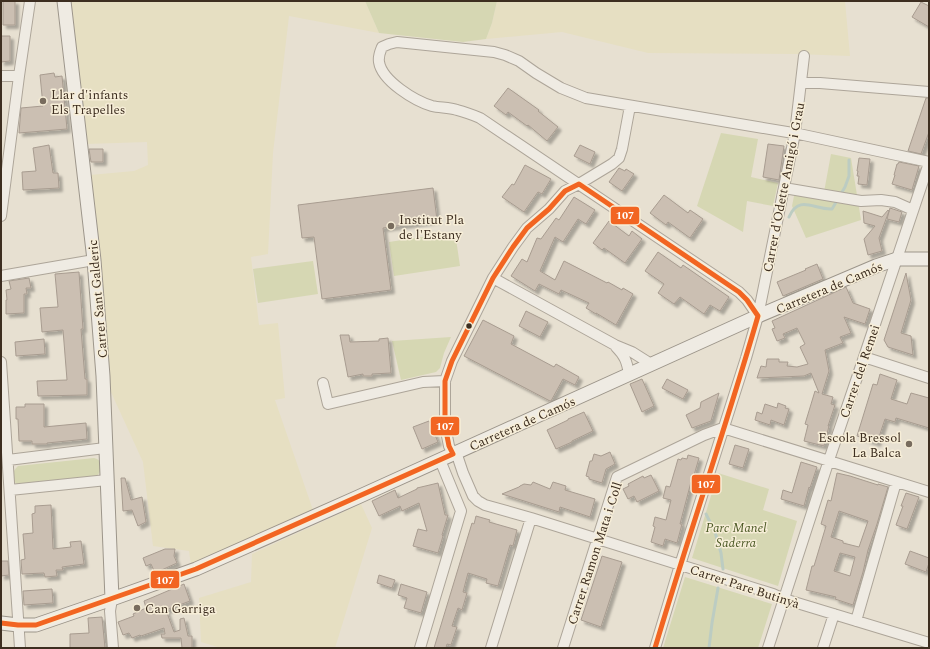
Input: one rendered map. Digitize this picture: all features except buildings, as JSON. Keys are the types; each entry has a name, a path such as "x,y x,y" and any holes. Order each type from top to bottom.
{"street":[{"path":"1,216 30,1"},
{"name":"Carrer Sant Galderic","path":"64,1 94,260 103,376 112,599"},
{"path":"758,316 747,300 739,292 480,118 456,109 432,106 415,99 395,86 381,69 379,54 382,47 397,42 494,52 520,61 536,73 576,95 586,98 795,133 929,162"},
{"name":"Carrer d'Odette Amigó i Grau","path":"655,648 758,316 795,133 804,56"},
{"path":"1,76 19,76"},
{"path":"801,83 820,83 929,92"},
{"path":"457,503 473,496 454,453 449,446 445,426 444,381 452,361 493,278 527,228 549,209 565,191 612,164 619,158 630,106"},
{"name":"Carrer del Remei","path":"768,648 829,460 929,162"},
{"path":"784,189 861,201 881,200 895,202 913,210"},
{"name":"Carretera de Camós","path":"1,623 36,625 196,569 758,316 876,266 897,259 929,259"},
{"path":"1,276 94,260"},
{"path":"493,278 615,345 632,352 651,364"},
{"path":"615,345 623,354 630,374"},
{"path":"864,357 929,378"},
{"path":"1,362 8,460 5,475 10,490 20,648"},
{"path":"323,384 328,404 423,382 444,381"},
{"path":"723,428 929,492"},
{"name":"Carrer Ramon Mata i Coll","path":"563,648 596,539 617,477 704,435 723,428"},
{"path":"8,460 106,448"},
{"path":"420,648 461,511 440,460"},
{"path":"10,490 107,480"},
{"path":"856,620 896,482"},
{"name":"Carrer Pare Butinyà","path":"473,496 485,505 531,518 773,594 784,599 929,643"},
{"path":"491,648 531,518"},
{"path":"112,599 110,611 113,648"},
{"path":"823,648 834,614"}],"shaded area":[{"path":"71,1 365,1 379,33 289,16 273,153 268,254 251,257 259,325 278,323 285,398 275,400 313,510 191,565 189,551 153,546 143,462 110,390 104,300 90,175 134,171 148,165 147,142 86,144"},
{"path":"497,1 845,1 850,56 797,54 648,53 562,32 486,39 492,23"},
{"path":"361,504 372,528 335,648 221,648 201,642 199,598 251,582 252,554"}],"green space":[{"path":"365,1 497,1 492,23 486,39 463,42 379,33"},
{"path":"721,133 758,139 751,177 778,183 773,206 747,201 743,232 697,206"},
{"path":"831,154 851,158 861,220 806,238 792,206 796,186 824,192"},
{"path":"455,232 460,266 394,276 389,242"},
{"path":"313,261 318,294 258,303 253,269"},
{"path":"451,337 444,353 440,368 436,372 401,380 392,341"},
{"path":"94,458 101,462 99,473 96,477 19,485 14,481 12,476 18,466"},
{"name":"Parc Manel Saderra","path":"718,473 769,489 763,510 797,521 778,586 692,558"},
{"name":"Parc Manel Saderra","path":"685,577 772,604 758,648 663,648"}],"waterway":[{"path":"789,217 797,206 802,205 832,209 845,187 849,176 849,160"},
{"path":"706,514 715,532 721,553 723,569"},
{"path":"709,648 718,588"}],"transit line":[{"name":"107","path":"1,623 36,625 196,569 453,454 449,446 445,426 445,381 452,361 493,278 513,247 527,228 549,209 565,191 579,184 739,292 747,300 758,316 655,648"}],"place":[{"name":"Llar d'infants Els Trapelles","path":"43,101"},
{"name":"Institut Pla de l'Estany","path":"391,226"},
{"name":"Escola Bressol La Balca","path":"909,444"},
{"name":"Can Garriga","path":"137,608"}]}
